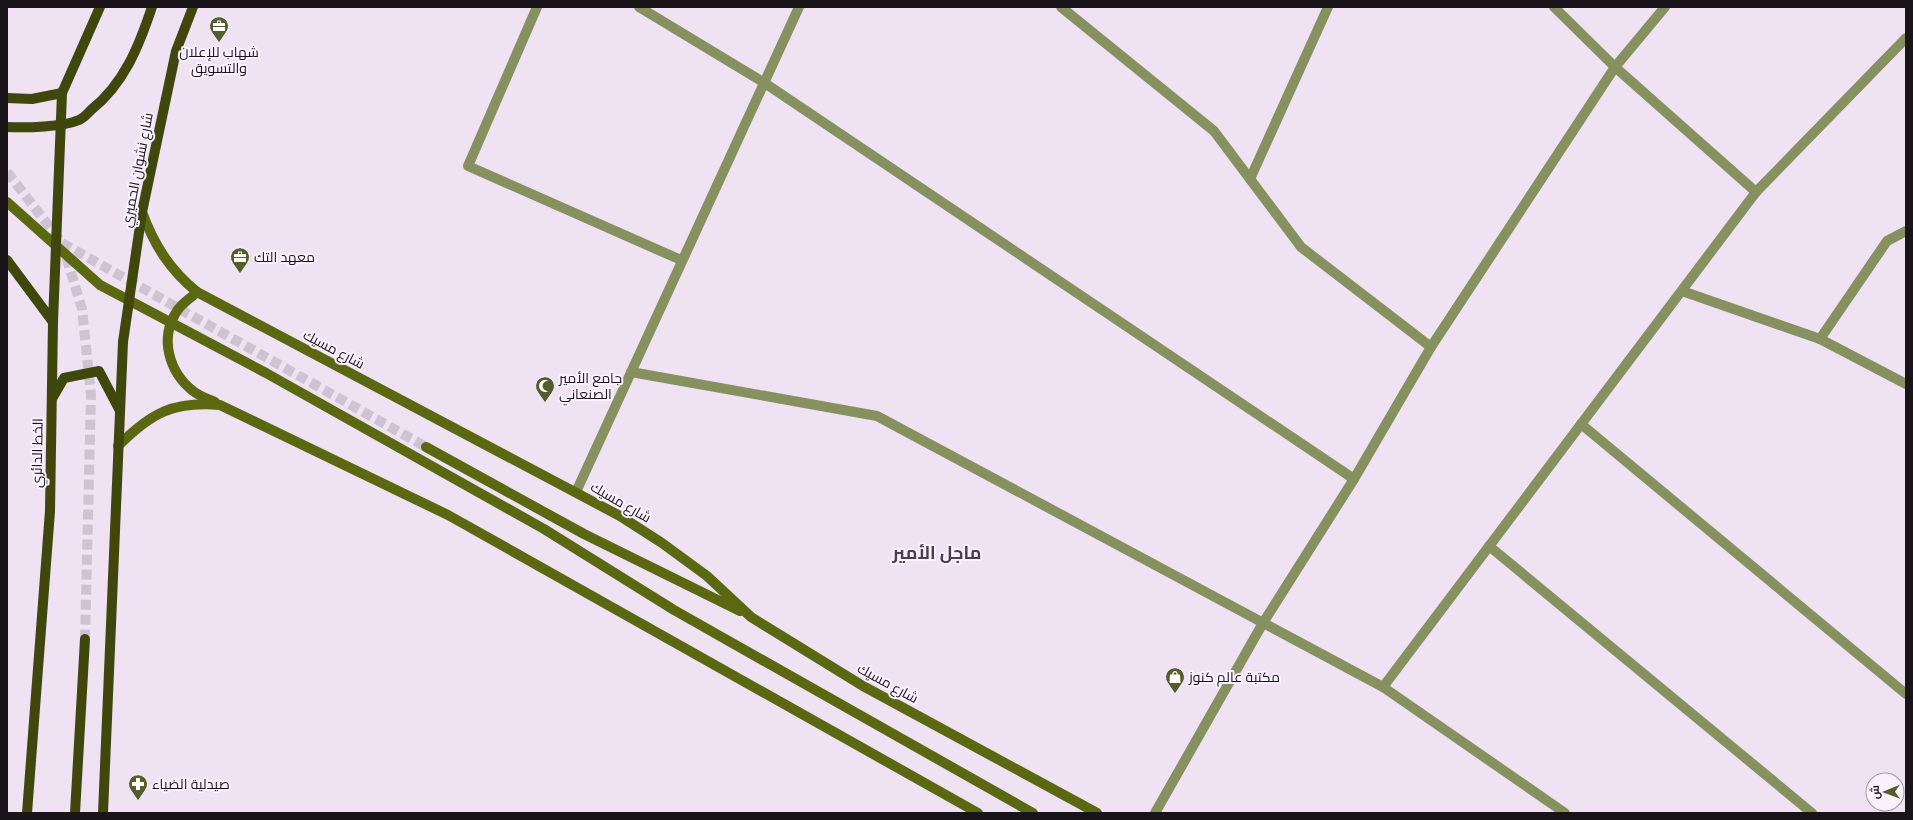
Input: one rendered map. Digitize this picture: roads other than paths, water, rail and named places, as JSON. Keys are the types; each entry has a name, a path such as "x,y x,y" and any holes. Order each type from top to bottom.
{"main road":[{"path":"7,98 32,99 62,93 100,7"},
{"path":"7,127 46,127 80,120 107,98 128,66 142,37 152,7"},
{"name":"شارع نشوان الحميري","path":"119,409 123,342 142,212 176,51 193,7"},
{"name":"الخط الدائري","path":"27,813 50,511 53,322 62,93"},
{"path":"7,260 53,322"},
{"path":"52,399 64,378 98,371 119,409 103,813"},
{"path":"75,813 85,639"}],"street":[{"path":"537,7 468,166 681,260"},
{"path":"639,7 763,82 1354,479"},
{"path":"576,492 681,260 799,7"},
{"path":"1061,7 1214,131 1301,247 1431,347"},
{"path":"1250,179 1328,7"},
{"path":"1554,7 1615,67 1756,192"},
{"path":"1155,813 1263,623 1354,479 1431,347 1615,67 1665,7"},
{"path":"1383,686 1756,192 1906,38"},
{"path":"7,202 100,285 266,373 544,529 674,610 1033,813"},
{"name":"شارع مسيك","path":"142,212 157,248 168,265 197,292 620,516 662,543 707,576 751,617 863,686 1098,813"},
{"path":"1820,339 1887,241 1906,231"},
{"path":"1682,291 1820,339 1906,384"},
{"path":"197,292 177,311 170,328 168,346 171,364 180,380 194,392 448,515 978,813"},
{"path":"631,372 877,416 1383,686 1565,813"},
{"path":"118,446 136,428 154,415 175,407 197,403 220,405"},
{"path":"1581,424 1906,694"},
{"path":"426,448 584,534 751,617"},
{"path":"1489,546 1812,813"}],"tunnel":[{"path":"7,172 62,243 82,309 91,395 85,639"},
{"path":"62,243 426,447"}],"place":[{"name":"شهاب للإعلان والتسويق","path":"219,43"},
{"name":"معهد التك","path":"240,274"},
{"name":"جامع الأمير الصنعاني","path":"545,403"},
{"name":"مكتبة عالم كنوز","path":"1175,694"},
{"name":"صيدلية الضياء","path":"138,801"}],"district":[{"name":"ماجل الأمير","path":"937,552"}]}
